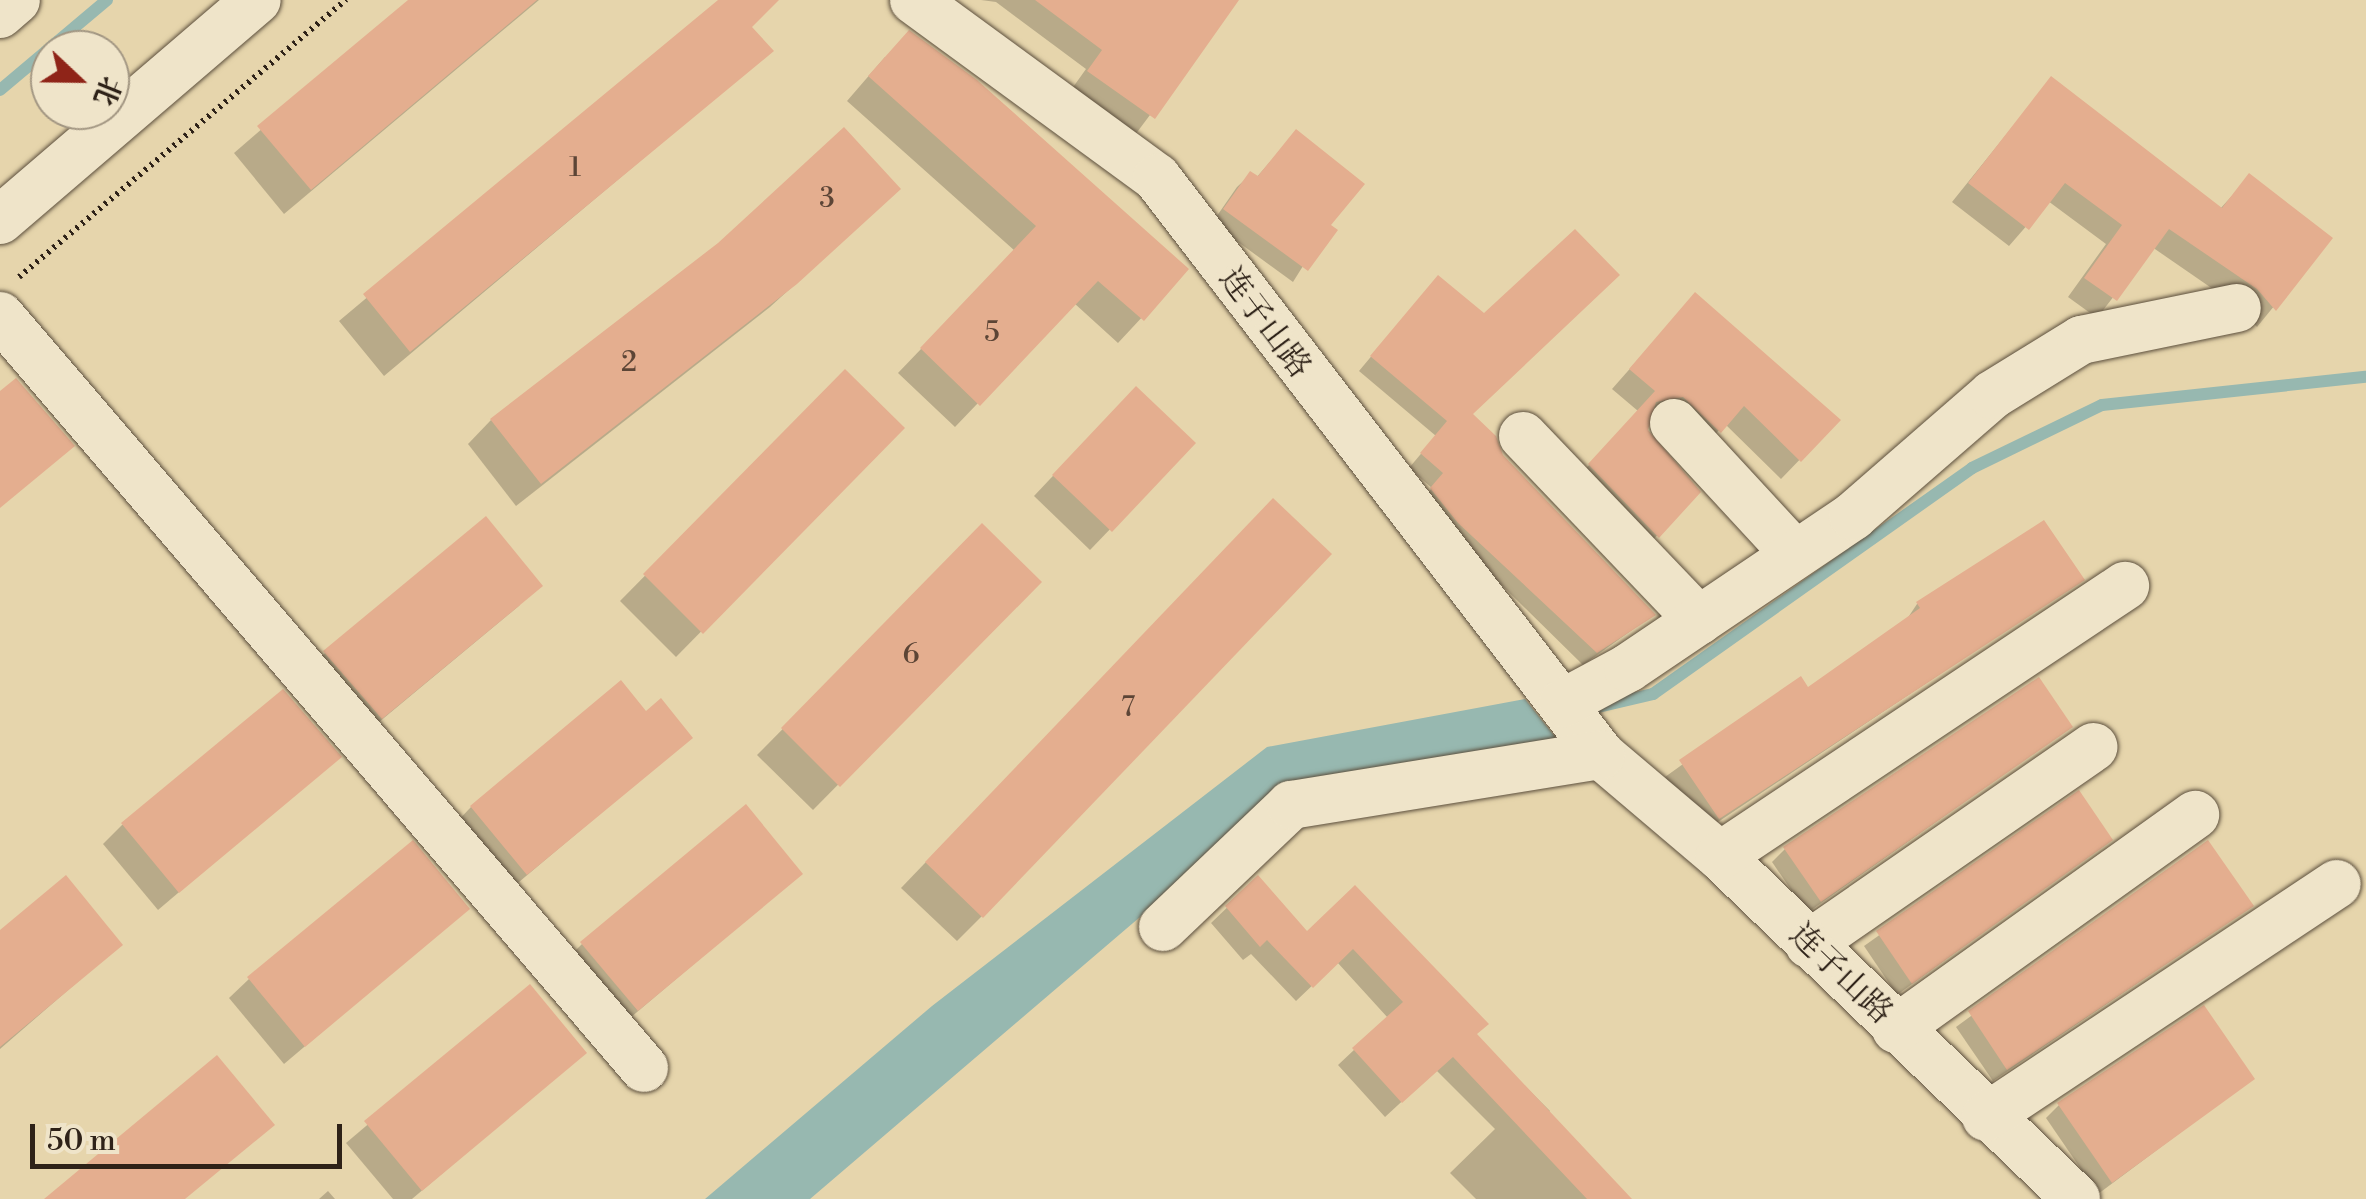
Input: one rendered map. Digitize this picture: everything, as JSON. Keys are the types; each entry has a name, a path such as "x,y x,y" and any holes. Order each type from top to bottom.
{"street":[{"path":"0,14 16,0"},
{"path":"0,220 258,0"},
{"name":"连子山路","path":"914,0 1157,178 1602,754 1720,856 1986,1118 2076,1199"},
{"path":"7,299 644,1068"},
{"path":"1563,703 1699,620 1853,516 1992,396 2082,340 2236,308"},
{"path":"1674,423 1795,554"},
{"path":"1523,436 1699,620"},
{"path":"1720,856 2126,586"},
{"path":"1809,944 2094,747"},
{"path":"1163,926 1292,806 1602,754"},
{"path":"1896,1029 2195,815"},
{"path":"1986,1118 2337,884"}],"path":[{"path":"7,299 346,0"}],"water":[{"path":"1525,699 1575,762 1284,794 810,1199 705,1199 932,1006 1267,747"}],"building":[{"path":"408,0 537,0 311,190 257,126"},
{"path":"718,0 779,0 752,27 774,51 410,352 363,294"},
{"path":"1035,0 1239,0 1155,119 1087,71 1102,50"},
{"path":"909,30 977,80 1189,269 1144,321 1098,281 980,406 920,348 1036,226 868,76"},
{"path":"2051,76 2222,208 2249,173 2333,238 2276,311 2257,289 2169,229 2117,301 2084,278 2122,225 2065,183 2029,230 1968,183"},
{"path":"844,127 901,189 797,284 541,484 490,419 718,243"},
{"path":"1296,129 1365,184 1331,225 1338,230 1308,271 1223,209 1250,171 1258,176"},
{"path":"1575,229 1620,275 1473,414 1496,436 1503,455 1656,615 1597,653 1458,523 1430,488 1443,473 1420,453 1447,421 1370,356 1438,275 1484,313"},
{"path":"1695,292 1841,420 1801,462 1744,406 1721,433 1683,397 1656,402 1648,430 1701,492 1659,538 1588,464 1655,391 1629,369"},
{"path":"845,369 905,428 703,634 643,574"},
{"path":"16,378 75,446 0,508 0,391"},
{"path":"1136,386 1196,443 1112,532 1052,475"},
{"path":"1273,498 1332,554 983,918 925,862"},
{"path":"486,516 543,586 382,719 323,651"},
{"path":"2044,520 2085,580 1719,819 1679,760 1801,676 1808,687 1920,608 1916,602"},
{"path":"982,523 1042,582 840,787 781,728"},
{"path":"2039,677 2073,727 1821,902 1783,847"},
{"path":"621,680 646,711 661,698 693,738 527,875 470,806"},
{"path":"283,689 342,757 179,893 121,823"},
{"path":"2079,790 2113,840 1912,984 1876,931"},
{"path":"746,804 803,874 638,1011 580,942"},
{"path":"413,840 470,909 305,1047 247,977"},
{"path":"2208,840 2254,906 2007,1070 1968,1011"},
{"path":"66,875 123,945 0,1047 0,930"},
{"path":"1258,875 1307,931 1355,885 1489,1024 1477,1034 1632,1199 1587,1199 1453,1057 1402,1103 1352,1048 1403,1002 1353,949 1313,988 1267,940 1260,947 1225,906"},
{"path":"530,984 587,1053 422,1191 364,1121"},
{"path":"2204,1005 2255,1079 2112,1183 2057,1103"},
{"path":"217,1055 275,1125 185,1199 44,1199"}],"waterway":[{"path":"0,90 107,0"},
{"path":"1598,707 1653,694 1972,468 2102,405 2366,377"}]}
